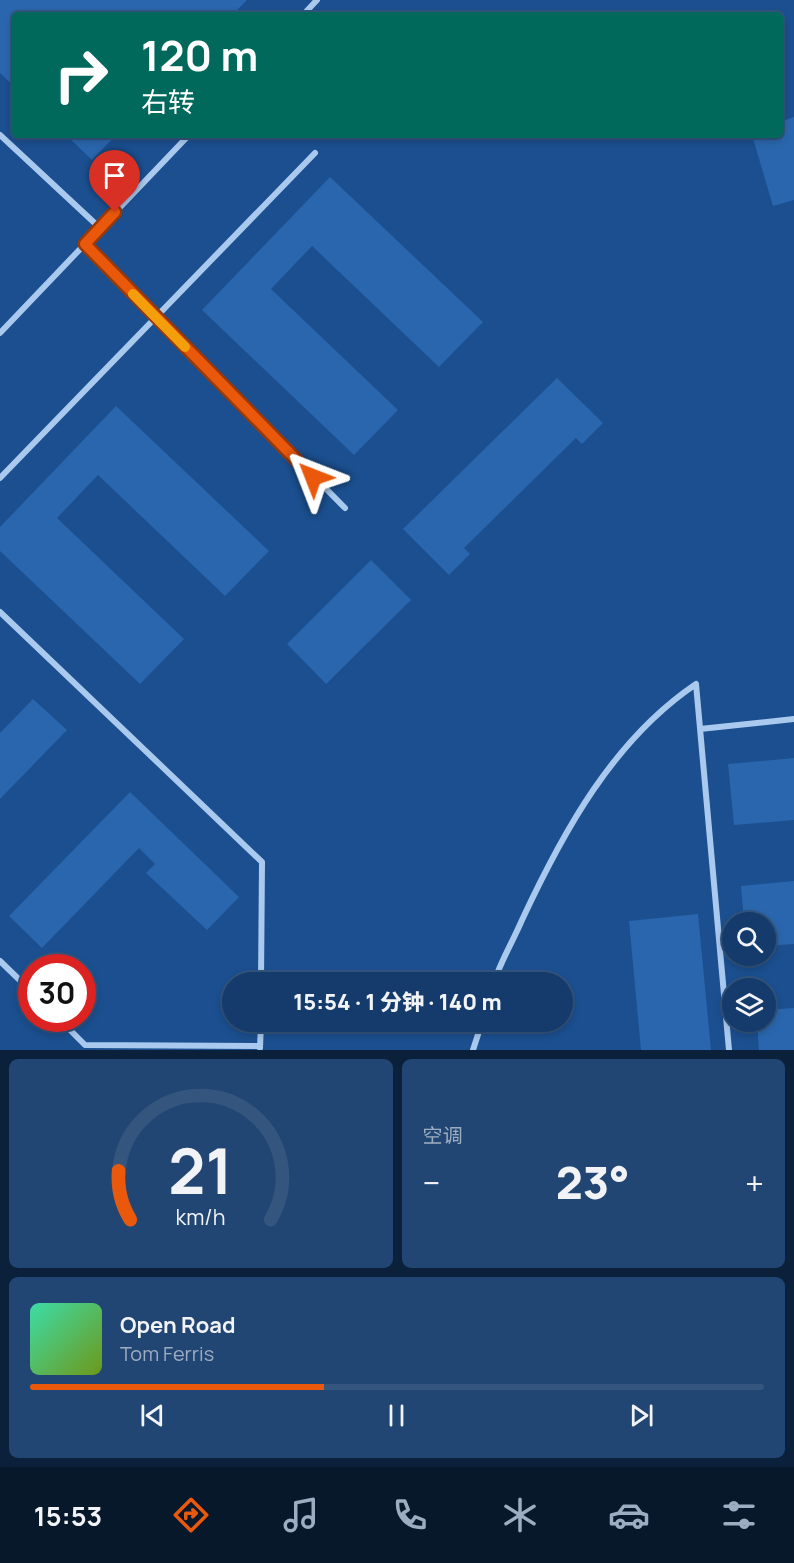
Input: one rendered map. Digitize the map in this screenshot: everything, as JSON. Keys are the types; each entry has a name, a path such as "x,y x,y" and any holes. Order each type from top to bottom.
{"street":[{"path":"306,12 317,0"},
{"path":"0,135 100,228"},
{"path":"0,333 186,138"},
{"path":"0,478 315,153"},
{"path":"85,244 345,508"},
{"path":"0,612 262,862 261,972"},
{"path":"499,972 538,886 585,800 639,733 677,697 696,684 729,1050"},
{"path":"700,729 794,719"},
{"path":"0,961 18,978"},
{"path":"72,1032 85,1045 260,1048 261,1032"},
{"path":"473,1050 479,1032"}],"building":[{"path":"0,0 247,0 235,12 12,12 12,84 0,73"},
{"path":"794,117 794,200 773,206 753,138 783,138 783,121"},
{"path":"69,138 113,138 92,160"},
{"path":"330,177 483,322 439,367 312,246 271,289 398,410 354,455 202,310"},
{"path":"557,378 603,423 582,444 576,438 464,548 470,554 449,575 403,529"},
{"path":"116,406 269,551 225,596 98,475 57,518 184,639 140,684 0,551 0,527"},
{"path":"371,560 411,600 326,684 287,644"},
{"path":"33,699 67,730 0,799 0,733"},
{"path":"794,758 794,820 734,825 728,764"},
{"path":"130,792 239,897 207,930 146,873 155,864 139,848 42,948 9,916"},
{"path":"794,881 794,944 776,945 776,912 743,912 741,886"},
{"path":"698,914 711,1050 641,1050 629,921"},
{"path":"794,1008 794,1050 759,1050 758,1032 776,1032 776,1009"}],"slow traffic":[{"path":"133,294 185,347"}],"route":[{"path":"115,212 85,244 313,477"}]}
